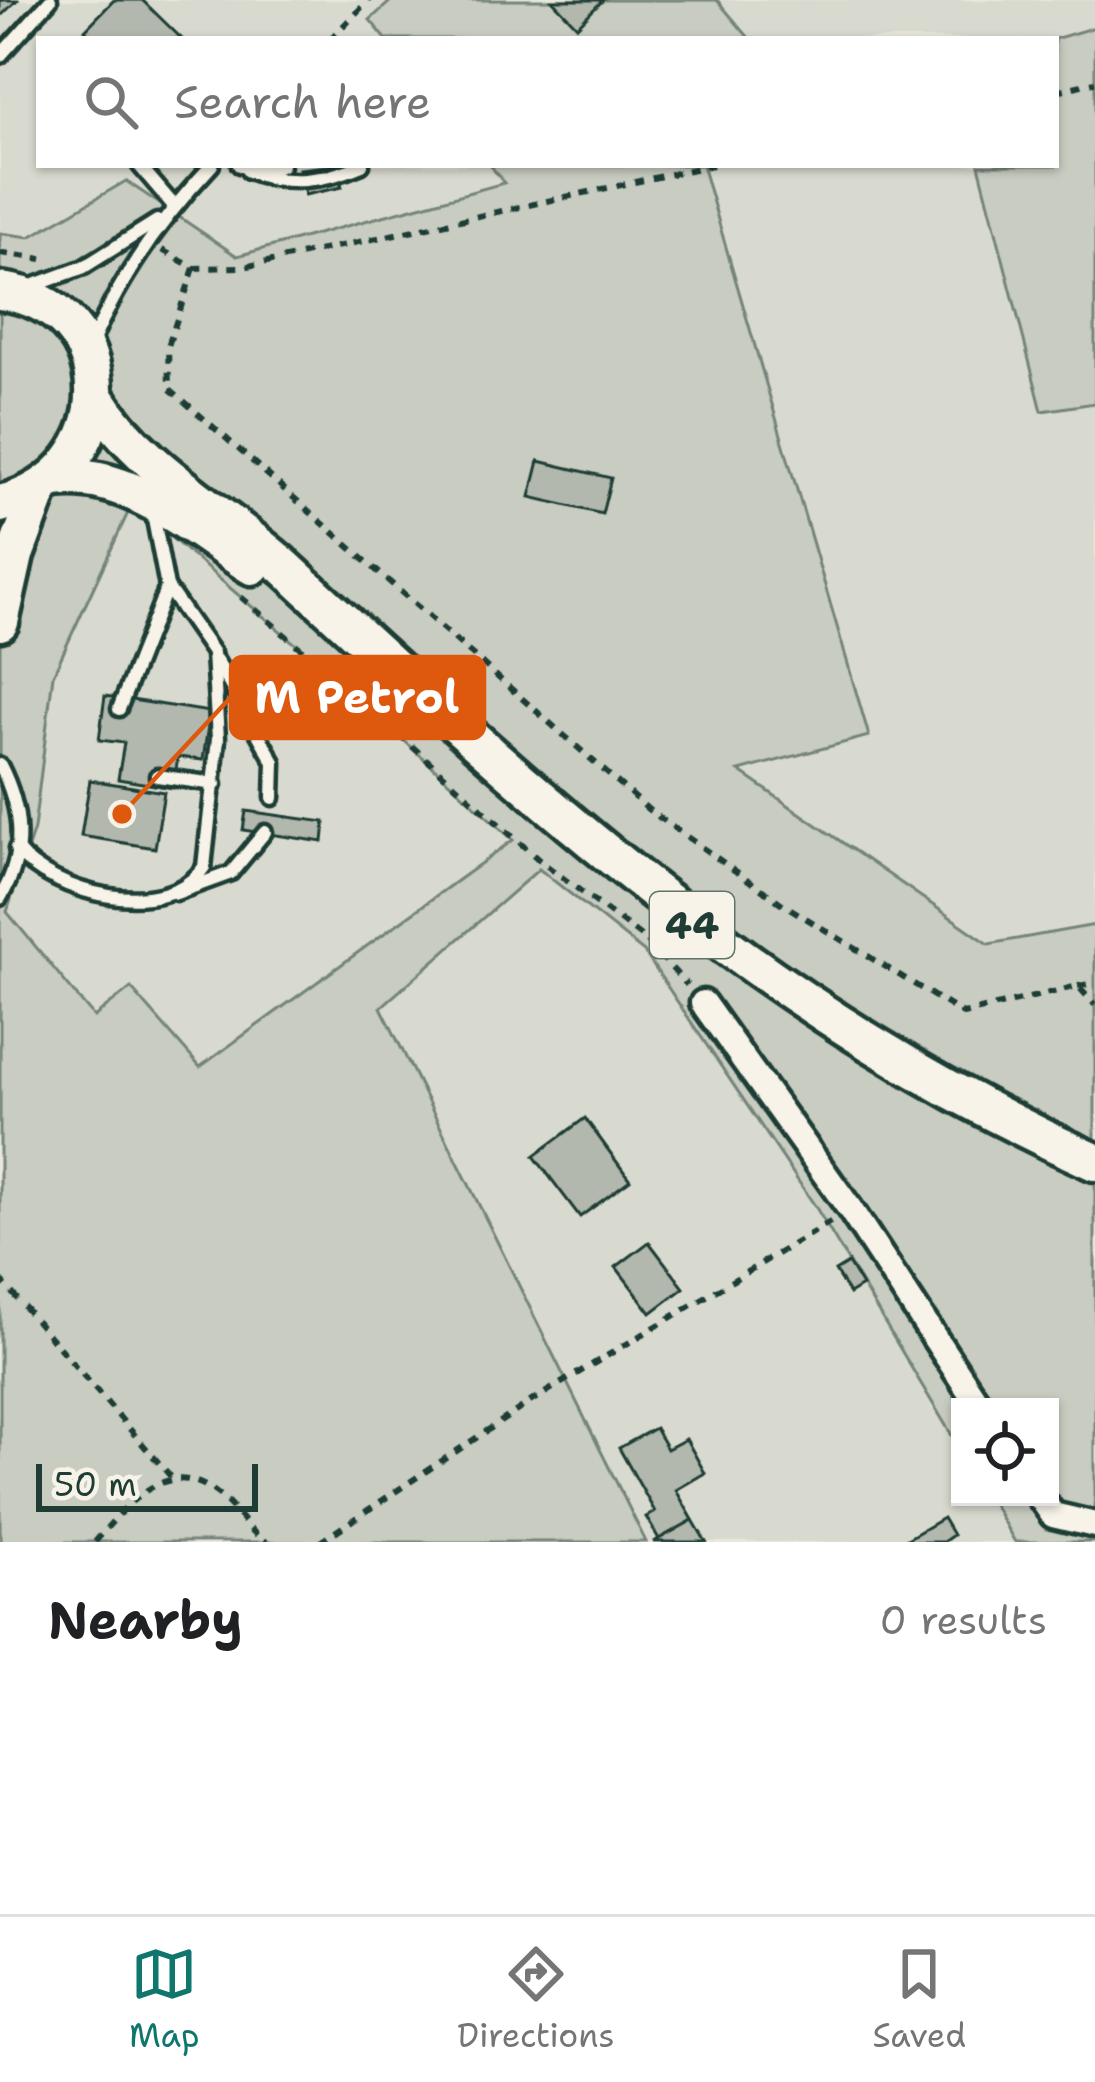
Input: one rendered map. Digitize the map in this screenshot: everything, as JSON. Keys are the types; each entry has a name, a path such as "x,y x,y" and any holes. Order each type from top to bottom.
{"main road":[{"name":"44","path":"4,291 52,311 86,356 94,395 81,449 48,485"},
{"name":"44","path":"94,395 135,446 288,570 328,627"},
{"name":"44","path":"0,504 83,476 114,482 149,502 328,627 687,921 902,1063 1095,1162"},
{"path":"0,622 15,555 48,485"}],"street":[{"path":"703,1003 850,1209 974,1398"},
{"path":"1047,1506 1054,1515 1095,1525"}],"lane":[{"path":"0,56 50,0"},
{"path":"141,168 168,211"},
{"path":"86,356 112,296 147,242 168,211 209,168"},
{"path":"244,168 275,181 302,182 351,168"},
{"path":"4,291 67,276 168,211"},
{"path":"119,709 167,587 164,551 149,502"},
{"path":"167,587 213,653 274,762 273,798"},
{"path":"145,896 181,887 204,867 215,784 213,653"},
{"path":"0,765 21,821 0,898"},
{"path":"157,776 215,784"},
{"path":"16,849 38,873 58,884 145,896 191,892 215,882 248,857 265,832"}],"path":[{"path":"333,36 369,0"},
{"path":"1059,90 1095,82"},
{"path":"147,242 194,268 244,266 699,168"},
{"path":"194,268 168,346 170,388 650,811 781,903 963,1014 1095,983"},
{"path":"328,627 340,682 539,860 645,939 703,1003"},
{"path":"1078,986 1095,1005"},
{"path":"320,1542 533,1400 850,1209"},
{"path":"0,1280 172,1478 218,1494 267,1542"},
{"path":"94,1542 125,1505 150,1485 172,1478"}],"shaded area":[{"path":"0,0 392,0 371,20 384,36 36,36 36,168 492,168 505,183 237,256 126,181 30,237 0,233"},
{"path":"392,0 717,0 747,36 383,36 370,20"},
{"path":"717,0 1095,0 1095,27 1059,38 747,36"},
{"path":"1095,27 1095,403 1042,411 980,168 1059,168 1059,38"},
{"path":"492,168 703,168 869,736 739,771 989,944 1095,925 1095,1542 1015,1542 994,1506 1059,1506 1059,1398 951,1398 951,1434 815,1206 644,952 539,869 381,1007 646,1542 0,1542 0,233 30,237 126,181 237,256 504,183","holes":["132,504 340,682 513,840 200,1067 131,988 94,1017 7,912 34,829 53,675"]},
{"path":"703,168 980,168 1042,411 1095,403 1095,925 990,944 738,770 869,735"},
{"path":"131,503 340,682 513,840 201,1068 131,988 94,1018 7,912 34,829 53,675"},
{"path":"539,868 644,952 815,1206 951,1434 951,1506 994,1506 1015,1542 646,1542 381,1006"}],"building":[{"path":"0,0 17,0 0,17"},
{"path":"114,0 142,0 179,36 92,36 85,30"},
{"path":"552,0 603,0 577,26"},
{"path":"338,168 342,187 305,195 299,169"},
{"path":"539,461 611,478 602,514 530,497"},
{"path":"105,696 210,712 203,760 178,757 173,788 118,779 124,743 99,740"},
{"path":"90,780 164,792 155,848 81,836"},
{"path":"246,811 325,822 323,842 243,830"},
{"path":"585,1118 630,1180 580,1217 534,1156"},
{"path":"649,1242 684,1288 651,1313 616,1267"},
{"path":"848,1263 862,1286 849,1294 835,1271"},
{"path":"655,1428 667,1449 686,1439 705,1473 676,1490 693,1520 659,1539 646,1517 655,1512 619,1448"},
{"path":"943,1518 953,1535 943,1542 902,1542"},
{"path":"693,1520 706,1542 653,1542 659,1539"}],"place":[{"name":"M Petrol","path":"122,814"}]}
